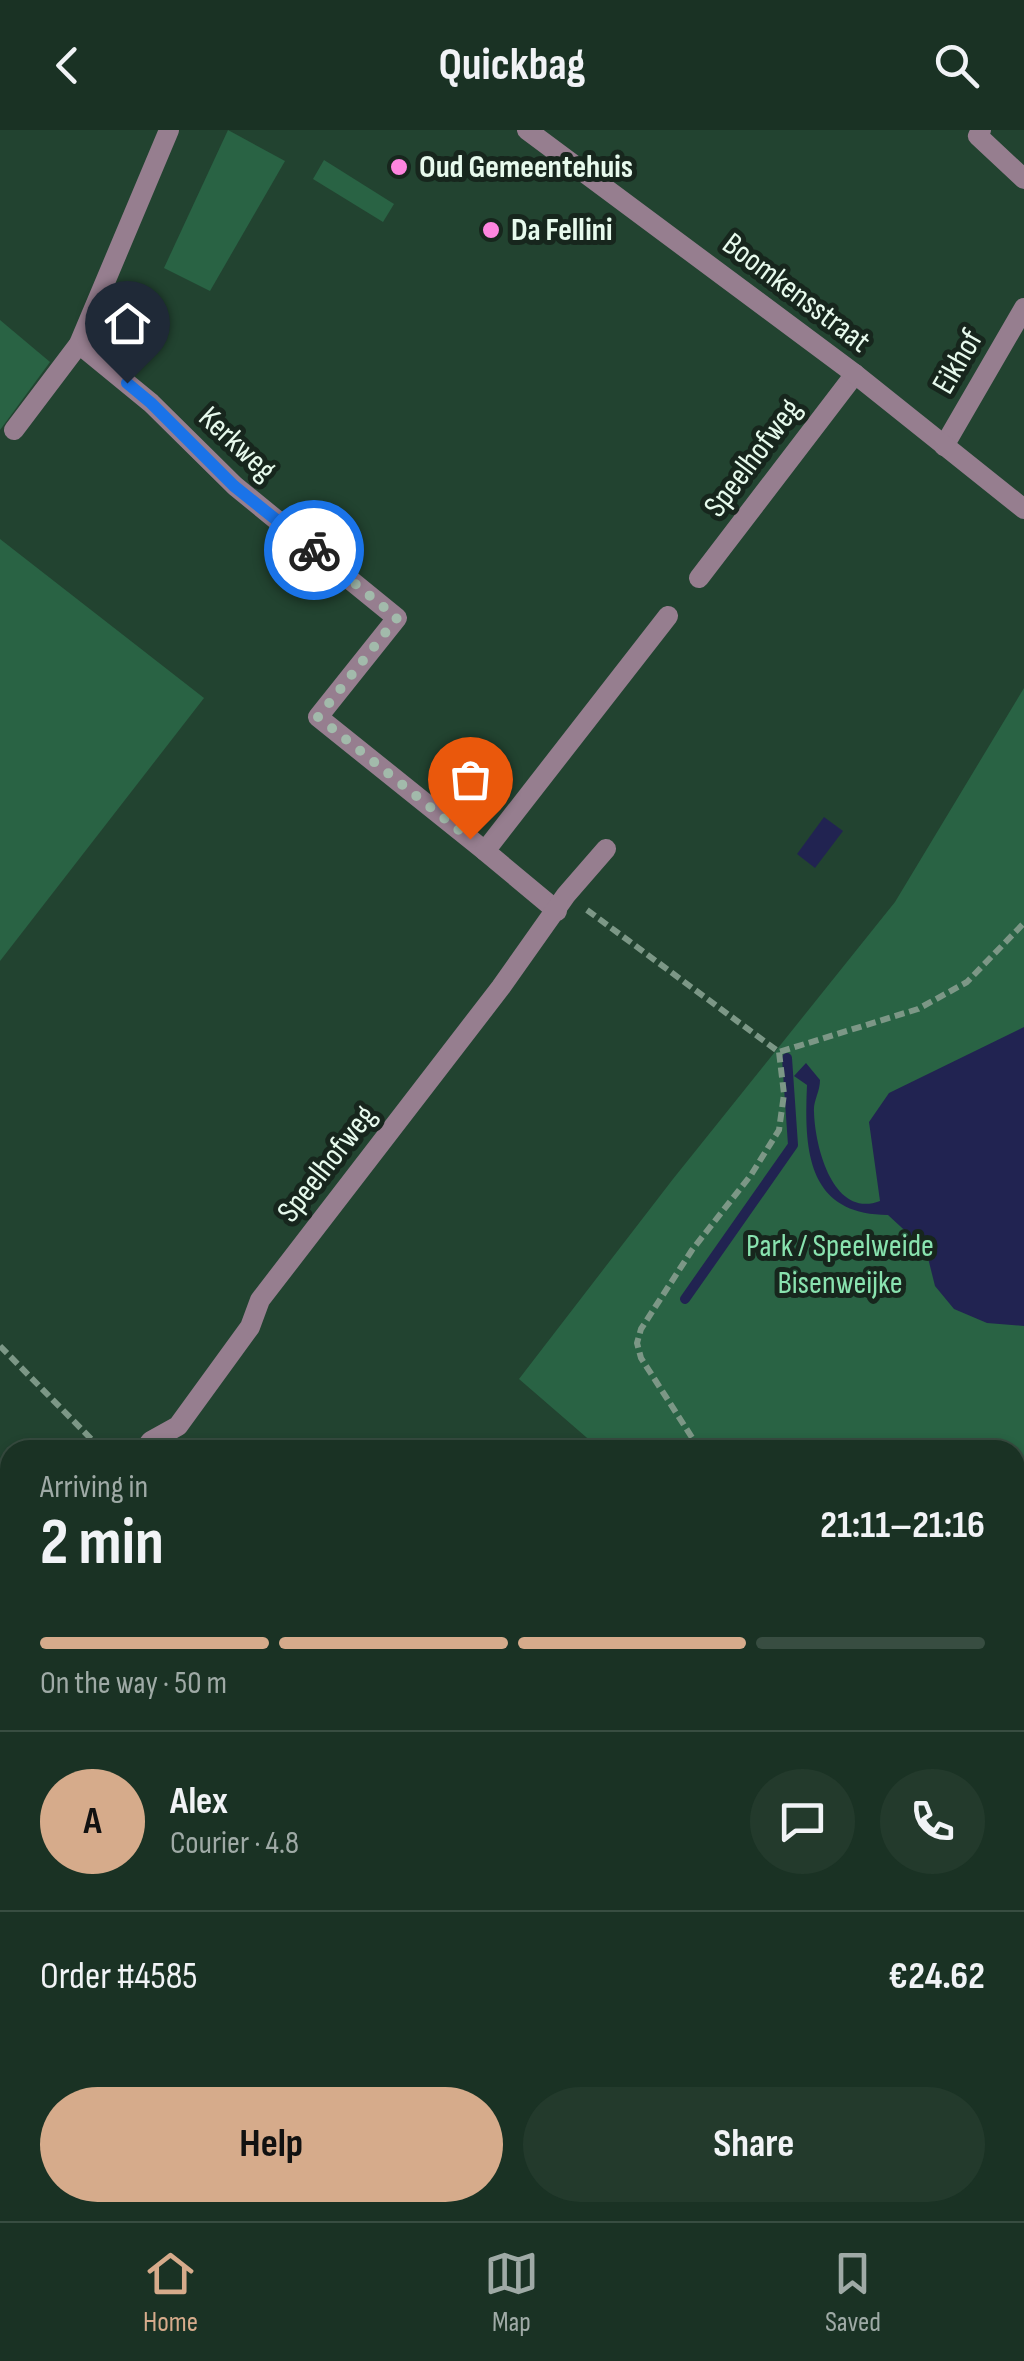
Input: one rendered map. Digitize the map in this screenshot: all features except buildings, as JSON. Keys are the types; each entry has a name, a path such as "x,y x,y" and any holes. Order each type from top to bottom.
{"street":[{"path":"14,430 79,344 169,130"},
{"name":"Boomkensstraat","path":"527,130 855,374 1024,509"},
{"path":"981,130 978,136 1024,179"},
{"name":"Eikhof","path":"944,446 1024,308"},
{"name":"Kerkweg","path":"79,344 151,403 234,486 397,618 318,717 485,851"},
{"name":"Speelhofweg","path":"698,578 855,374"},
{"path":"562,903 485,851 668,616"},
{"name":"Speelhofweg","path":"153,1440 178,1426 250,1327 260,1300 606,849"}],"path":[{"path":"562,903 779,1052 784,1094 779,1130 751,1175 692,1250 641,1330 640,1358 693,1440"},
{"path":"779,1052 918,1008 967,982 1024,923"},
{"path":"0,1346 92,1440"}],"green space":[{"path":"228,130 285,161 210,291 164,268"},
{"path":"324,160 394,204 383,222 313,179"},
{"path":"0,320 50,362 0,430"},
{"path":"0,539 204,698 0,961"},
{"name":"Park / Speelweide Bisenweijke","path":"1024,688 1024,1440 589,1440 519,1379 895,902"}],"shaded area":[{"path":"824,817 843,831 815,868 797,854"},
{"path":"1024,1027 1024,1326 987,1323 954,1309 935,1286 926,1250 888,1215 861,1212 841,1204 826,1191 810,1155 807,1085 794,1076 806,1063 820,1080 814,1108 815,1127 823,1160 839,1190 850,1200 864,1204 880,1201 869,1122 889,1093"}],"waterway":[{"path":"685,1299 793,1145 787,1058"}],"way so far":[{"path":"314,550 397,618 318,717 470,839"}],"place":[{"name":"Oud Gemeentehuis","path":"399,167"},
{"name":"Da Fellini","path":"491,230"}],"route":[{"path":"127,383 234,486 314,550"}]}
